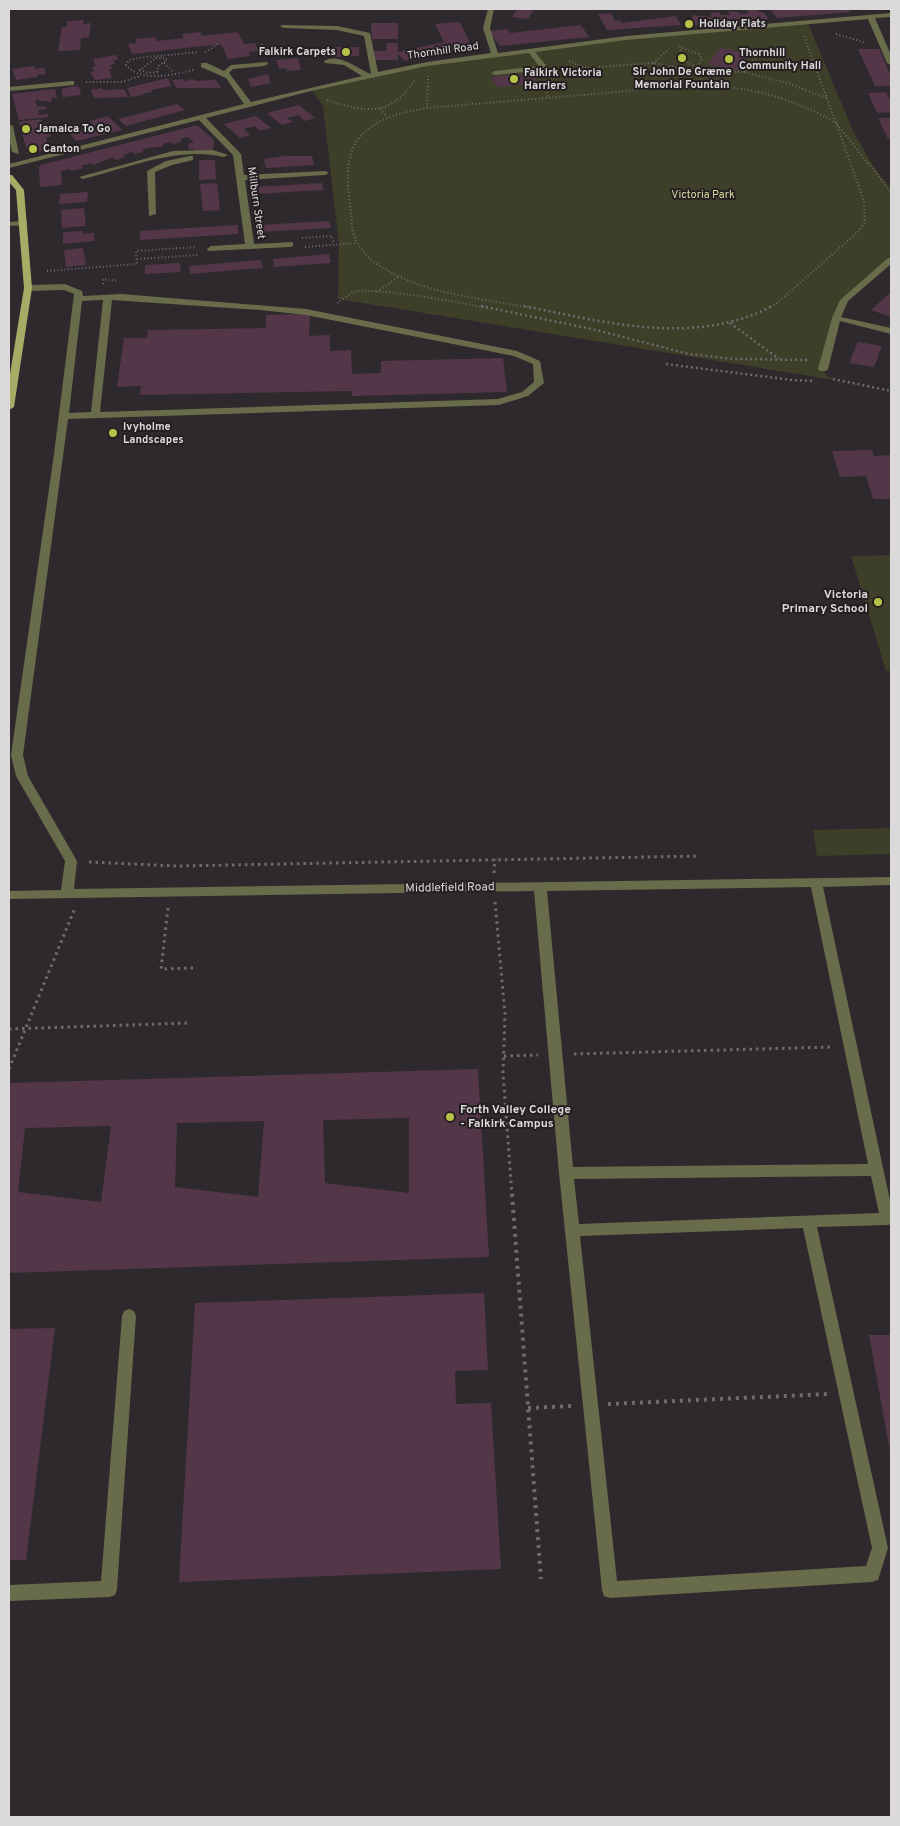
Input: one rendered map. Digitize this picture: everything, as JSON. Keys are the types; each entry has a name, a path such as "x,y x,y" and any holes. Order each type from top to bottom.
{"main road":[{"path":"9,177 20,190 28,288 9,407"}],"street":[{"path":"492,9 485,23 487,34 496,55"},
{"name":"Thornhill Road","path":"9,166 372,75 496,55 626,38 891,15"},
{"path":"871,17 891,64"},
{"path":"284,26 337,28 367,35 370,44 372,75"},
{"path":"494,73 544,68 531,51"},
{"path":"328,61 346,63 372,75"},
{"path":"225,74 231,67 264,64"},
{"path":"204,65 229,76 249,106"},
{"path":"9,90 71,83"},
{"name":"Millburn Street","path":"201,118 237,154 242,178 250,246"},
{"path":"9,126 16,152"},
{"path":"83,177 173,153 213,152 224,155"},
{"path":"152,214 151,171 169,163 195,156 237,154"},
{"path":"242,178 325,173"},
{"path":"9,224 24,223"},
{"path":"209,248 290,244"},
{"path":"824,365 836,318 844,300 891,260"},
{"path":"28,288 56,286 76,294 108,298 250,306 306,312 516,354 537,364 539,383 525,394 499,402 64,416"},
{"path":"67,894 71,861 22,776 17,755 64,416 76,294"},
{"path":"95,415 108,298"},
{"path":"836,318 891,331"},
{"name":"Middlefield Road","path":"9,895 891,881"},
{"path":"572,1230 887,1219 816,882"},
{"path":"540,886 566,1173 610,1590 872,1574 880,1548 809,1222"},
{"path":"566,1173 877,1170"},
{"path":"9,1593 109,1589 129,1316"}],"path":[{"path":"800,24 884,48"},
{"path":"800,24 836,123 838,136 864,202 865,224 776,304 757,314 730,322 659,328 627,326 433,289 398,277 367,256 356,243 353,233 348,164 351,150 358,137 387,117 427,108 700,85 740,87 790,99 836,123 891,192"},
{"path":"255,56 260,52 262,43"},
{"path":"205,52 218,44"},
{"path":"681,47 679,54 682,59 691,65 698,66"},
{"path":"652,63 667,50 681,47 699,54 702,60 698,66 700,85"},
{"path":"173,49 173,54"},
{"path":"744,72 762,49"},
{"path":"165,56 167,60 164,64 158,66 157,72 148,73 140,70 152,60 165,56 173,54 205,52 210,54"},
{"path":"141,76 128,70 127,62 138,58 165,56"},
{"path":"567,60 585,68 652,63 699,71 744,72 827,98"},
{"path":"164,64 174,72"},
{"path":"427,67 427,108"},
{"path":"314,89 327,100 346,104 358,110 380,109 390,105 406,94 415,79 427,67"},
{"path":"71,83 120,82 141,76 194,69"},
{"path":"545,85 548,97"},
{"path":"380,109 387,117"},
{"path":"298,238 332,236 334,244"},
{"path":"339,244 356,243"},
{"path":"27,273 137,264 136,251 209,248"},
{"path":"377,292 398,277"},
{"path":"76,294 102,289 103,279 122,281"},
{"path":"333,303 339,303 354,292 377,292 435,298 598,330 664,349 690,354 723,358 779,359 824,365 826,375 834,380"},
{"path":"730,322 779,359"},
{"path":"666,364 792,380 817,381"},
{"path":"826,381 834,380 891,391"},
{"path":"71,861 176,866 700,856"},
{"path":"495,859 494,887 505,1014 503,1073 541,1579"},
{"path":"170,892 161,970 193,968"},
{"path":"9,1069 81,894"},
{"path":"9,1029 189,1023"},
{"path":"504,1056 850,1047"},
{"path":"528,1408 847,1394"}],"green space":[{"name":"Victoria Park","path":"808,23 853,131 872,164 891,189 891,260 844,300 823,369 826,375 834,380 338,299 339,244 323,106 311,89 404,68 626,38"},
{"path":"891,555 891,671 886,671 851,556"},
{"path":"891,828 891,854 817,856 813,830"}],"building":[{"path":"517,9 534,9 528,19 512,17"},
{"path":"749,9 757,9 759,12 763,12 769,19 694,26 689,19 693,18 691,15 712,17 710,14 719,12 721,15 730,15 728,11 739,12 740,14 749,13 747,11"},
{"path":"773,9 848,9 851,12 777,18 771,11 775,11"},
{"path":"611,13 615,21 620,20 622,23 676,16 681,25 607,30 598,14"},
{"path":"84,20 83,24 91,23 89,38 81,38 80,50 58,51 62,27 66,27 67,21"},
{"path":"460,22 472,47 405,61 398,54 398,60 373,60 374,51 386,51 387,43 398,43 398,52 444,42 435,24"},
{"path":"371,23 398,23 398,39 372,39"},
{"path":"581,25 589,37 500,46 489,31 507,29 510,33"},
{"path":"200,32 202,36 238,32 244,44 255,43 259,51 249,52 250,56 228,59 221,44 132,54 128,44 137,43 135,39 155,37 157,41 184,38 182,34"},
{"name":"Falkirk Carpets","path":"332,47 359,47 359,56 333,57"},
{"name":"Thornhill Community Hall","path":"720,48 750,53 739,70 708,65"},
{"path":"858,49 879,49 891,76 891,86 875,86"},
{"path":"329,50 330,55 317,56 317,51"},
{"path":"116,55 118,60 113,60 115,64 111,65 112,69 109,69 112,78 95,80 90,72 94,71 92,67 96,66 93,59"},
{"path":"298,58 301,70 287,71 286,68 279,69 276,60"},
{"path":"34,66 35,69 44,68 46,74 16,80 12,69"},
{"name":"Falkirk Victoria Harriers","path":"532,73 539,83 497,87 491,77"},
{"path":"268,74 271,83 251,87 248,79"},
{"path":"168,78 171,86 152,90 152,92 143,95 131,97 127,88"},
{"path":"183,79 184,81 194,79 195,81 216,80 221,88 177,88 172,80"},
{"path":"74,86 79,87 81,95 63,97 61,89"},
{"path":"102,88 103,90 124,89 128,97 94,98 91,90"},
{"path":"55,89 57,98 51,98 52,102 35,100 37,106 46,107 47,109 38,110 39,115 48,114 49,117 19,120 12,94"},
{"path":"886,92 891,102 891,112 877,113 868,93"},
{"path":"177,104 185,110 126,126 118,119"},
{"path":"299,105 315,118 305,121 298,115 287,118 293,122 282,125 267,113"},
{"path":"108,116 122,130 76,141 70,134 96,127 89,121"},
{"path":"256,116 271,128 260,131 255,126 244,129 250,135 240,138 224,124"},
{"path":"878,118 891,118 891,139 888,139"},
{"path":"41,119 42,123 46,123 47,127 43,127 45,133 50,132 51,137 46,137 49,149 28,154 19,122"},
{"path":"198,126 214,140 213,150 189,150 188,144 194,142 188,137 180,139 182,141 173,144 170,142 162,144 164,146 142,149 144,152 134,154 132,152 123,155 125,157 115,160 113,157 93,165 91,163 81,166 84,168 61,171 62,185 40,187 39,167 41,165"},
{"path":"285,156 312,156 314,165 266,168 264,159"},
{"path":"199,160 215,160 216,179 199,180"},
{"path":"217,183 220,210 203,211 200,184"},
{"path":"322,183 324,190 255,194 254,187"},
{"path":"88,192 87,202 59,204 60,194"},
{"path":"84,208 86,226 62,228 61,210"},
{"path":"329,221 331,228 260,232 259,225"},
{"path":"238,225 238,234 140,240 140,231"},
{"path":"83,231 83,234 94,233 95,241 63,244 63,232"},
{"path":"83,248 86,265 66,267 64,250"},
{"path":"329,254 331,263 274,267 273,259"},
{"path":"261,260 263,268 190,274 189,266"},
{"path":"180,263 181,272 145,274 145,265"},
{"path":"890,293 891,317 871,310"},
{"path":"310,314 309,336 330,335 330,351 351,350 352,374 381,373 381,361 503,358 507,392 352,396 351,391 140,395 141,386 117,387 124,338 147,338 148,330 266,328 266,315"},
{"path":"858,342 882,346 874,367 849,363"},
{"path":"872,450 874,456 891,455 891,499 873,499 866,476 840,477 832,451"},
{"path":"478,1069 489,1257 9,1273 9,1083","holes":["409,1118 409,1193 325,1183 323,1120","264,1121 258,1197 175,1187 177,1123","111,1126 101,1202 18,1192 25,1128"]},
{"path":"484,1293 488,1370 455,1371 456,1404 491,1403 501,1569 179,1582 195,1303"},
{"path":"55,1328 26,1560 9,1560 9,1329"},
{"path":"869,1335 891,1335 891,1452 890,1452"}],"place":[{"name":"Holiday Flats","path":"689,24"},
{"name":"Falkirk Carpets","path":"346,52"},
{"name":"Sir John De Græme Memorial Fountain","path":"682,58"},
{"name":"Thornhill Community Hall","path":"729,59"},
{"name":"Falkirk Victoria Harriers","path":"514,79"},
{"name":"Jamaica To Go","path":"26,129"},
{"name":"Canton","path":"33,149"},
{"name":"Ivyholme Landscapes","path":"113,433"},
{"name":"Victoria Primary School","path":"878,602"},
{"name":"Forth Valley College - Falkirk Campus","path":"450,1117"}]}
